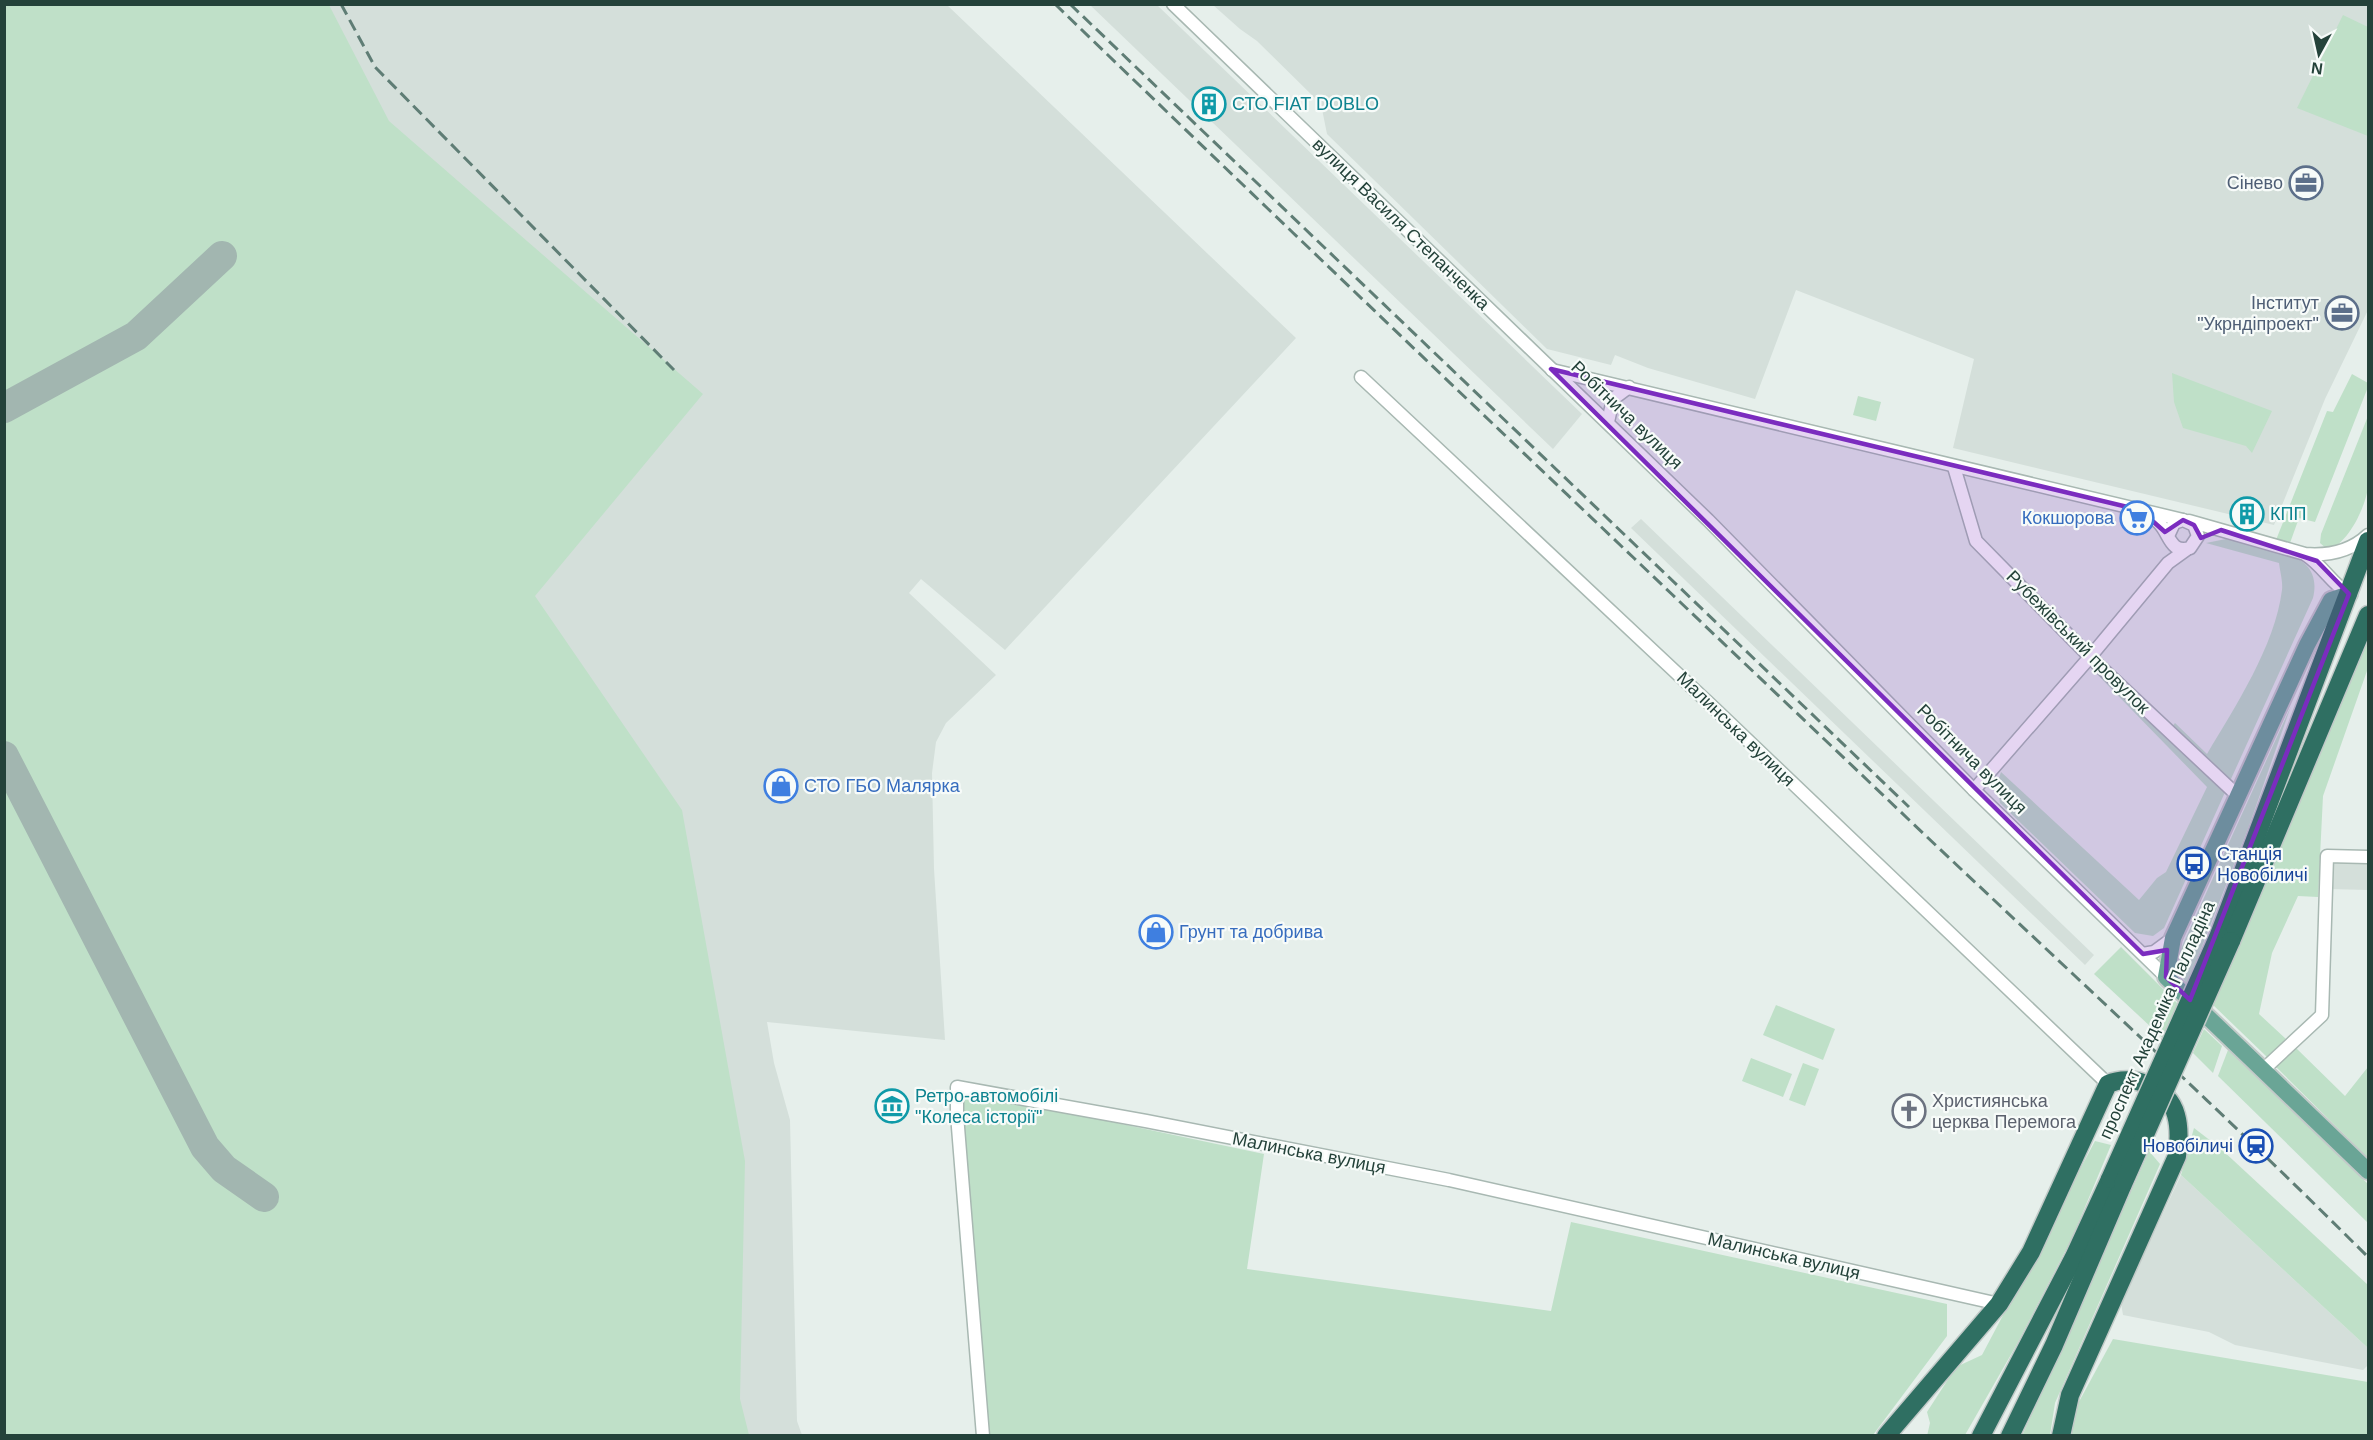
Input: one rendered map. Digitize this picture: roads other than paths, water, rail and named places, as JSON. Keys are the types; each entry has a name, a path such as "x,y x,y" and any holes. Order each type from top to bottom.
{"highway":[{"name":"проспект Академіка Палладіна","path":"2225,938 2368,541"},
{"name":"проспект Академіка Палладіна","path":"2010,1436 2054,1345 2116,1182 2368,615"},
{"path":"1886,1436 2000,1304 2031,1252 2108,1084 2117,1080 2151,1085 2165,1097 2176,1112 2180,1134 2177,1156 2070,1395 2061,1436"},
{"name":"проспект Академіка Палладіна","path":"1981,1436 2074,1257 2116,1182"}],"main road":[{"path":"2166,977 2173,938 2237,795 2331,600 2349,594"},
{"name":"Робітнича вулиця","path":"2166,977 2368,1171"}],"street":[{"name":"вулиця Василя Степанченка","path":"1173,4 1551,369"},
{"path":"1551,369 2186,521 2306,554 2333,555 2361,542 2368,535"},
{"name":"Робітнича вулиця","path":"1551,369 1608,422 1974,790 2166,977"},
{"name":"Малинська вулиця","path":"1361,377 1715,709 2108,1084"},
{"path":"1608,422 1613,399 1629,387"},
{"name":"Рубежівський провулок","path":"1954,467 1976,541 2090,657 2237,795"},
{"path":"2140,510 2158,522 2173,546 2191,546"},
{"path":"2168,563 2168,538 2174,523 2186,521 2197,530 2191,546"},
{"path":"1974,790 2168,563 2191,546 2221,530"},
{"path":"2306,554 2317,561 2340,588 2349,594"},
{"path":"2263,1070 2322,1015 2327,855 2368,857"},
{"path":"2143,954 2154,952 2173,938"},
{"name":"Малинська вулиця","path":"983,1436 957,1087 1449,1180 2000,1304"}],"railway":[{"path":"341,4 375,67 674,370"},
{"path":"1055,4 1926,836 2204,1097 2368,1257"},
{"path":"1070,4 1909,807"}],"place":[{"name":"СТО FIAT DOBLO","path":"1209,104"},
{"name":"Сінево","path":"2306,183"},
{"name":"Інститут \"Укрндіпроект\"","path":"2342,313"},
{"name":"КПП","path":"2247,514"},
{"name":"Кокшорова","path":"2137,518"},
{"name":"СТО ГБО Малярка","path":"781,786"},
{"name":"Станція Новобіличі","path":"2194,864"},
{"name":"Грунт та добрива","path":"1156,932"},
{"name":"Ретро-автомобілі \"Колеса історії\"","path":"892,1106"},
{"name":"Християнська церква Перемога","path":"1909,1111"},
{"name":"Новобіличі","path":"2256,1146"}]}
